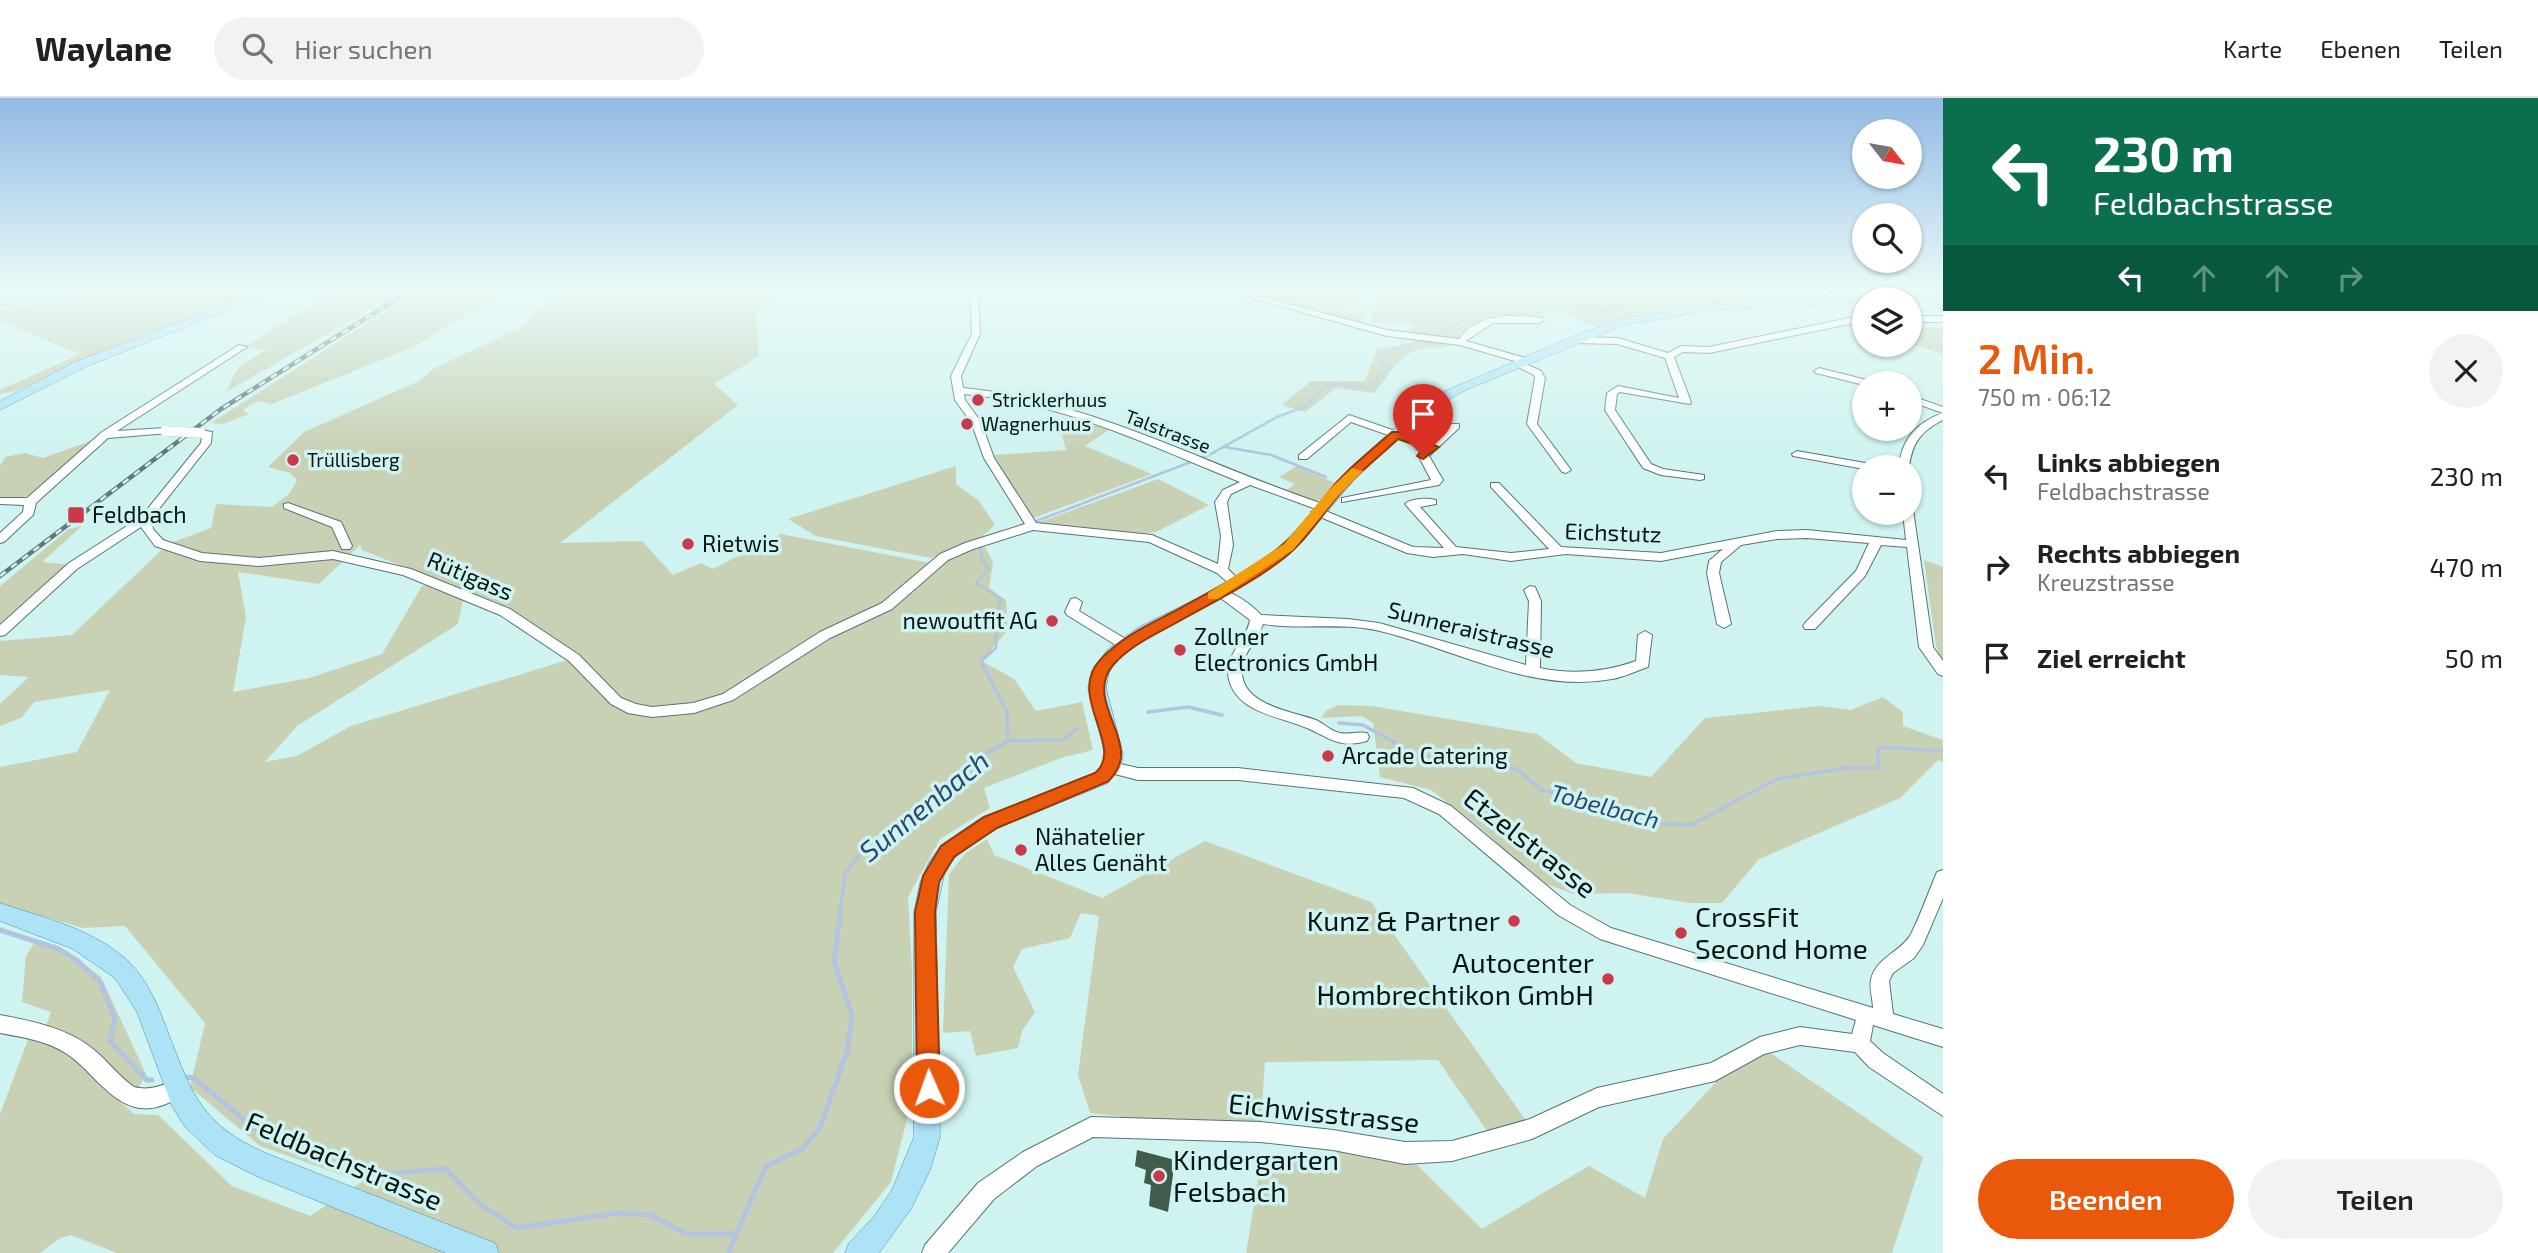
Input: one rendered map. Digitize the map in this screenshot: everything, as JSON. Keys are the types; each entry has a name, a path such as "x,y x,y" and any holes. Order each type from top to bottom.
{"main road":[{"path":"0,405 79,365 134,344"},
{"path":"859,1253 884,1229 900,1205 920,1165 928,1137 925,912 930,881 938,864 959,841 974,831 1101,778 1112,768 1115,753 1099,710 1098,687 1103,667 1124,645 1220,593 1289,547 1343,483 1440,398 1568,344"},
{"name":"Feldbachstrasse","path":"0,912 83,942 125,973 147,1011 175,1090 188,1111 205,1129 234,1150 485,1253"}],"street":[{"path":"971,344 956,376 961,403 976,422 989,458 1023,517 1032,526 1152,538 1221,570 1236,583"},
{"path":"1467,344 1522,363 1538,373 1541,378 1532,424 1566,470"},
{"path":"1628,344 1669,356 1681,349 1709,350 1739,344"},
{"path":"0,538 29,513 30,502 103,436 242,347"},
{"path":"1669,356 1686,402 1618,388 1612,393 1610,410 1647,466 1661,472 1700,477"},
{"path":"1819,371 1852,379"},
{"name":"Talstrasse","path":"958,390 981,390 1046,404 1320,510"},
{"path":"1922,403 1943,410"},
{"path":"1906,455 1914,434 1925,424 1943,416"},
{"path":"1303,457 1349,418 1433,447"},
{"path":"1346,500 1435,483 1437,480 1423,456 1455,426"},
{"path":"0,632 73,566 122,534 146,524 206,443 208,434 165,431 103,436"},
{"path":"1797,454 1852,464"},
{"path":"1221,570 1224,564 1227,527 1221,502 1227,492 1250,481"},
{"path":"1494,485 1558,551"},
{"path":"0,501 30,502"},
{"path":"1432,502 1411,504 1453,551"},
{"path":"288,506 337,525 344,551"},
{"name":"Eichstutz","path":"1320,510 1400,547 1433,553 1453,551 1511,557 1558,551 1661,557 1740,542 1797,535 1913,544"},
{"name":"Rütigass","path":"146,524 159,543 200,557 259,562 344,551 407,572 501,610 574,658 616,701 633,709 652,712 694,708 736,693 818,639 887,606 909,590 935,563 962,548 1032,526"},
{"path":"1911,525 1926,647 1943,671"},
{"path":"1811,626 1861,573 1877,542 1874,539"},
{"path":"1724,624 1713,573 1715,561 1725,550 1740,542"},
{"path":"1530,590 1535,601 1533,670"},
{"path":"1220,593 1251,612 1257,619 1236,661 1239,688 1283,717 1309,723 1334,737 1362,737"},
{"path":"1076,602 1072,612 1124,645"},
{"name":"Sunneraistrasse","path":"1257,619 1286,625 1333,621 1378,627 1506,666 1587,679 1624,673 1643,664 1645,635"},
{"name":"Etzelstrasse","path":"1112,768 1138,774 1238,774 1407,792 1445,810 1564,909 1606,934 1943,1038"},
{"path":"1943,879 1916,940 1908,952 1887,967 1880,980 1875,1018 1860,1044 1876,1060 1943,1106"},
{"path":"0,1024 27,1029 72,1046 131,1098 145,1101 175,1090"},
{"name":"Eichwisstrasse","path":"933,1253 986,1191 1030,1159 1091,1127 1260,1132 1333,1140 1405,1153 1452,1152 1532,1129 1597,1098 1715,1072 1760,1046 1800,1036 1860,1044"}],"green space":[{"path":"56,344 121,344 16,391 0,394 0,390 80,354"},
{"path":"310,344 226,392 238,367 266,350 247,346"},
{"path":"335,344 418,344 272,404 258,401 243,410 249,414 223,424 211,423"},
{"path":"485,344 758,344 759,356 714,384 738,405 560,543 642,541 673,575 701,563 713,569 781,534 930,563 901,594 823,634 734,699 807,649 878,614 940,562 973,547 985,547 993,562 989,588 1006,600 1008,630 982,661 1014,679 1036,711 1082,702 1093,750 1061,758 984,788 990,808 940,839 908,897 912,969 912,1100 891,1182 833,1253 117,1253 71,1235 60,1238 40,1253 0,1253 0,1114 29,1037 64,1050 134,1114 158,1115 232,1186 310,1216 362,1182 260,1146 190,1087 205,1023 125,926 83,928 0,904 0,767 77,752 110,690 34,702 21,718 0,726 0,704 29,677 0,675 0,641 72,635 168,544 211,528 216,504 272,507 290,493 297,480 290,473 268,467 304,432 419,381 433,369","holes":["360,545 362,550 448,585 422,586 382,654 309,678 233,692 246,617 238,572 319,584","484,598 506,607 574,658 351,726 297,756 265,762 297,726 458,624 463,600"]},
{"path":"1407,344 1450,344 1444,348 1431,347 1411,352 1396,365 1375,393 1336,388 1305,412 1282,405 1311,381 1365,381 1377,349"},
{"path":"1922,344 1943,344 1943,354 1922,347"},
{"path":"1099,425 1110,429 1085,446 1152,474 1031,519 1028,517 993,455 1066,450 1060,429"},
{"path":"96,439 30,495 14,500 0,498 0,466 5,457 25,453 43,458"},
{"path":"956,466 956,484 979,501 995,525 977,541 931,558 816,536 788,519"},
{"path":"1297,466 1335,483 1320,500 1311,501 1284,492 1295,484 1279,477"},
{"path":"1158,479 1209,505 1156,532 1139,534 1037,523"},
{"path":"82,526 42,562 71,565 5,624 0,624 0,586 69,529"},
{"path":"1924,560 1943,567 1943,662 1936,646"},
{"path":"1883,697 1903,712 1903,726 1943,740 1943,762 1938,760 1900,798 1759,859 1722,903 1690,903 1627,893 1574,894 1535,880 1489,835 1431,790 1380,777 1373,723 1362,716 1321,718 1326,711 1339,705 1372,706 1537,734 1576,763 1651,777 1705,718 1820,706 1851,710"},
{"path":"987,839 994,855 1102,898 1205,841 1371,902 1532,1129 1494,1141 1438,1060 1265,1062 1260,1132 1090,1113 1078,1075 1099,916 1081,913 1070,938 1022,949 1013,967 1035,1012 1022,1031 1018,1048 976,1056 970,1031 943,1033 949,874 965,854"},
{"path":"36,940 68,952 101,977 146,1074 137,1091 46,1026 51,1012 22,1002 26,956"},
{"path":"1760,1046 1923,1157 1892,1253 1246,1253 1261,1161 1337,1153 1333,1140 1405,1153 1482,1229 1589,1166 1645,1198 1663,1139 1716,1082 1715,1072"}],"building":[{"name":"Kindergarten Felsbach","path":"1137,1150 1175,1160 1168,1212 1149,1206 1151,1185 1144,1183 1146,1170 1135,1166"}],"waterway":[{"name":"Sunnenbach","path":"1034,522 1209,455 1277,417 1304,407 1324,387 1339,384 1372,388 1378,376 1388,370 1380,361 1389,358 1389,352 1412,344"},
{"path":"1225,447 1271,455 1326,477"},
{"name":"Sunnenbach","path":"987,537 1003,531"},
{"name":"Sunnenbach","path":"980,544 982,560 989,569 976,583 1001,599 999,608 1004,624 996,632 996,648 988,655"},
{"name":"Sunnenbach","path":"990,653 981,661 1007,712 1008,741"},
{"name":"Tobelbach","path":"1148,712 1188,707 1222,715"},
{"name":"Tobelbach","path":"1339,723 1363,725 1421,757 1517,769 1541,790 1636,812 1662,824 1691,825 1777,779 1846,768 1878,768 1878,751 1882,747 1943,751"},
{"name":"Tobelbach","path":"1008,741 1063,740 1078,728"},
{"name":"Sunnenbach","path":"839,918 845,874 861,853 894,832 952,785 974,761 1008,741"},
{"name":"Sunnenbach","path":"728,1253 766,1166 803,1148 820,1128 847,1052 852,1015 834,961 840,916"},
{"name":"Feldbach","path":"0,930 59,949 78,961 100,982 115,1019 110,1041 147,1080 152,1080"},
{"name":"Feldbach","path":"186,1077 194,1078 266,1138 331,1154 366,1175 446,1169 480,1204 517,1228 617,1213 650,1215 686,1234 734,1234"}],"railway":[{"path":"0,576 221,409 325,344"}],"slow traffic":[{"path":"1213,596 1252,574 1289,547 1333,493 1357,471"}],"place":[{"name":"Stricklerhuus","path":"978,400"},
{"name":"Wagnerhuus","path":"967,424"},
{"name":"Trüllisberg","path":"293,460"},
{"name":"Feldbach","path":"76,515"},
{"name":"Rietwis","path":"688,544"},
{"name":"newoutfit AG","path":"1052,621"},
{"name":"Zollner Electronics GmbH","path":"1180,650"},
{"name":"Arcade Catering","path":"1328,756"},
{"name":"Nähatelier Alles Genäht","path":"1021,850"},
{"name":"Kunz & Partner","path":"1514,921"},
{"name":"CrossFit Second Home","path":"1681,933"},
{"name":"Autocenter Hombrechtikon GmbH","path":"1608,979"},
{"name":"Kindergarten Felsbach","path":"1159,1176"}],"route":[{"path":"929,1088 925,912 930,881 938,864 959,841 974,831 1101,778 1112,768 1115,753 1099,710 1099,676 1108,659 1124,645 1150,628 1220,593 1279,555 1302,534 1333,493 1396,435 1433,447 1423,456"}]}
